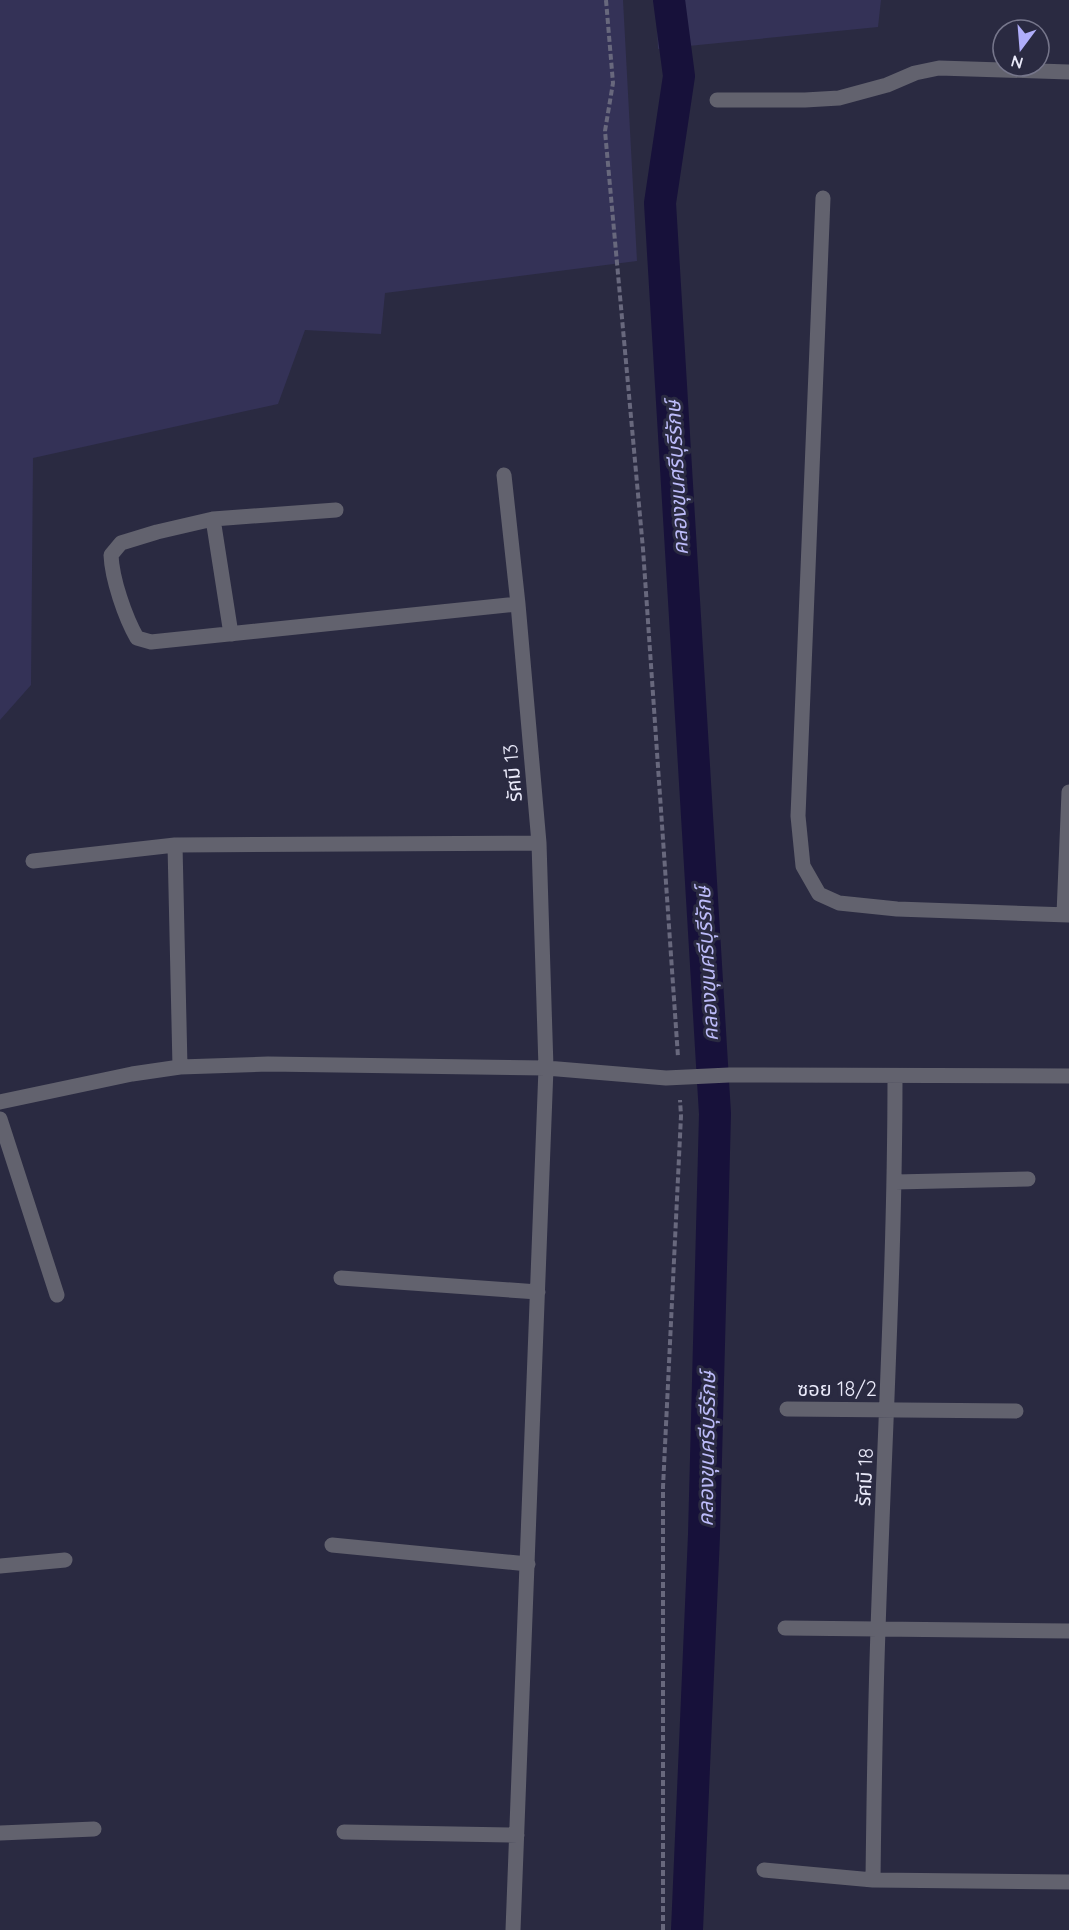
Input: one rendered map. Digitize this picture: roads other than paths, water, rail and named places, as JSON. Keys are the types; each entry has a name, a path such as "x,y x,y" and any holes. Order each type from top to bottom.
{"street":[{"path":"717,100 839,98 887,85 915,73 939,68 1069,72"},
{"path":"823,198 798,816 803,866 819,894 838,903 897,909 1067,915 1069,792"},
{"name":"รัศมี 13","path":"504,476 539,843 546,1068 513,1930"},
{"path":"336,510 213,519 121,543 111,555 112,567 131,628 137,638 151,642 518,604"},
{"path":"213,519 231,634"},
{"path":"33,861 175,844 539,843"},
{"path":"175,844 180,1067"},
{"path":"0,1102 132,1074 180,1067 268,1064 546,1068 729,1075 1069,1076"},
{"name":"รัศมี 18","path":"873,1880 878,1630 895,1182 895,1076"},
{"path":"0,1119 57,1295"},
{"path":"895,1182 1028,1179"},
{"path":"340,1278 538,1292"},
{"name":"ซอย 18/2","path":"787,1409 1016,1411"},
{"path":"332,1545 528,1564"},
{"path":"0,1566 65,1560"},
{"path":"785,1628 1069,1631"},
{"path":"0,1833 94,1829"},
{"path":"344,1832 517,1835"},
{"path":"764,1870 873,1880 1069,1882"}],"waterway":[{"name":"คลองขุนศรีบุรีรักษ์","path":"669,0 679,76 660,203 715,1114 704,1535 687,1930"}]}
